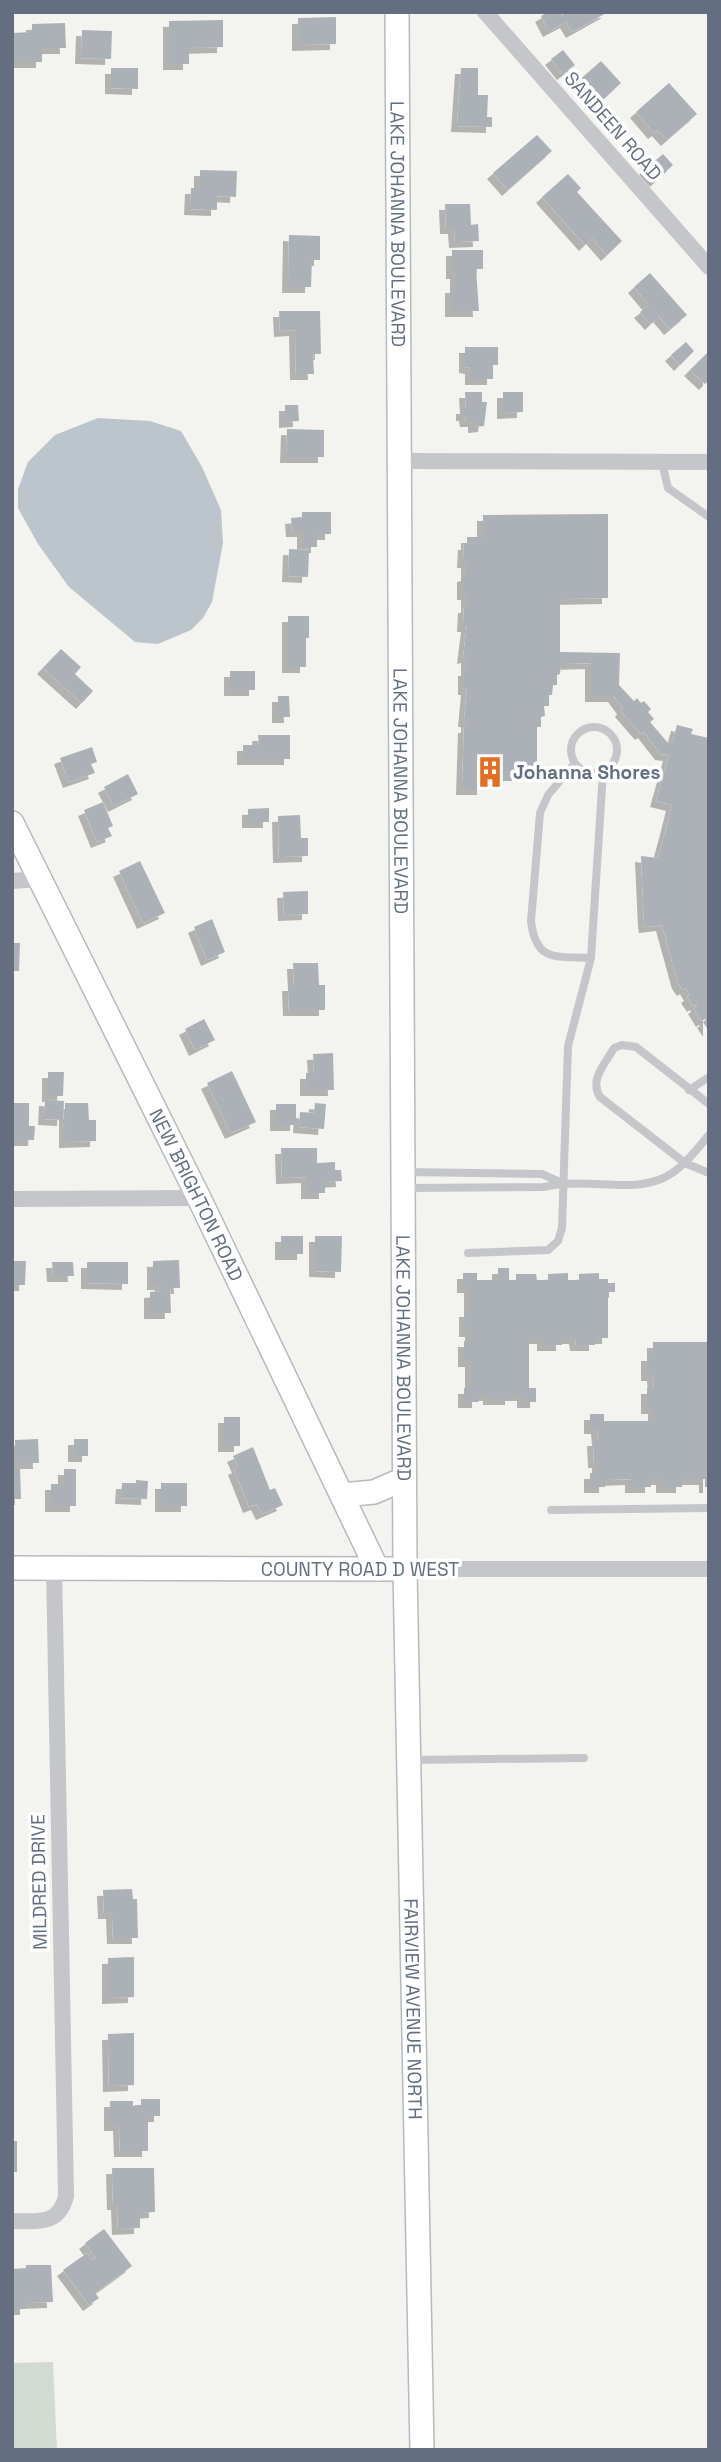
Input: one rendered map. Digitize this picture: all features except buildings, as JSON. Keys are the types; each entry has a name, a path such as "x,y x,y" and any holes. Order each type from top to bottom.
{"street":[{"name":"LAKE JOHANNA BOULEVARD","path":"397,12 405,1569"},
{"name":"SANDEEN ROAD","path":"485,12 709,267"},
{"path":"399,461 709,462"},
{"name":"NEW BRIGHTON ROAD","path":"12,823 199,1198 377,1569"},
{"path":"12,881 40,879"},
{"path":"12,1199 199,1198"},
{"path":"342,1495 373,1492 404,1479"},
{"name":"MILDRED DRIVE","path":"12,2221 47,2220 57,2215 64,2206 66,2196 54,1567"},
{"name":"COUNTY ROAD D WEST","path":"12,1568 709,1569"},
{"name":"FAIRVIEW AVENUE NORTH","path":"405,1569 422,2450"}],"lane":[{"path":"662,462 668,488 709,517"},
{"path":"603,728 612,735 618,750 615,761 603,772 587,772 575,763 571,748 575,737 584,729 603,728"},
{"path":"575,763 555,785 540,813 531,920 533,935 540,948 549,956 591,958"},
{"path":"468,1253 548,1250 558,1241 562,1228 568,1046 591,958 603,772"},
{"path":"709,1104 636,1046 622,1045 614,1048 595,1085 600,1097 685,1163 709,1173"},
{"path":"689,1090 709,1077"},
{"path":"402,1180 543,1187 564,1184 641,1184 671,1174 685,1163 709,1135"},
{"path":"402,1180 542,1174 564,1184"},
{"path":"551,1510 709,1508"},
{"path":"408,1760 584,1758"}],"shaded area":[{"path":"98,418 150,421 181,431 202,467 221,510 223,543 212,602 203,618 191,630 158,644 135,642 69,587 38,544 18,508 18,489 28,462 55,435"},
{"path":"53,2362 57,2450 12,2450 12,2363"}],"place":[{"name":"Johanna Shores","path":"490,772"}]}
